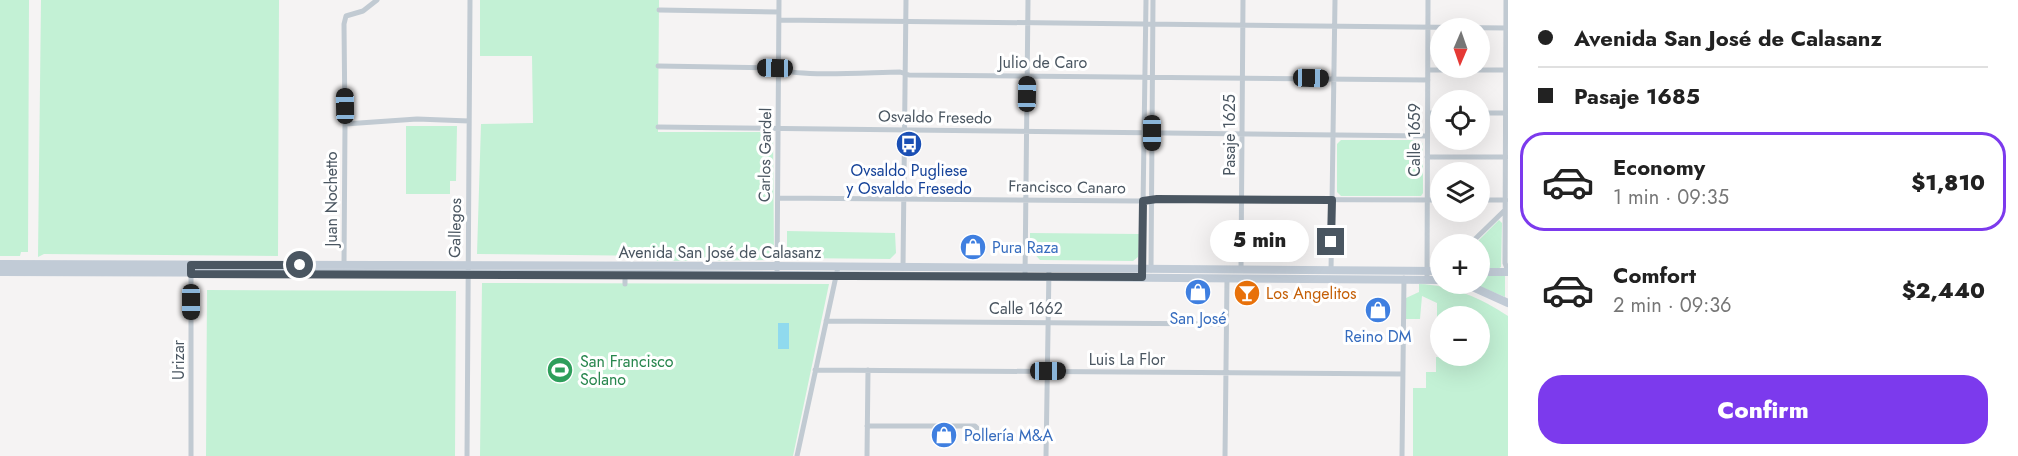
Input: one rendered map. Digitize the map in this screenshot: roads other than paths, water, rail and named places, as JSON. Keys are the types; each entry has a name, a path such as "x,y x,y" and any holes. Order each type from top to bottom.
{"main road":[{"name":"Avenida San José de Calasanz","path":"0,264 344,274 468,275 836,275 903,271"},
{"name":"Avenida San José de Calasanz","path":"0,272 344,265 468,265 777,266 903,271 1404,275"},
{"name":"Avenida San José de Calasanz","path":"1227,274 1241,270 1331,271 1430,277"},
{"path":"1490,272 1508,272"},
{"path":"1490,293 1508,303"}],"street":[{"name":"Juan Nochetto","path":"344,274 344,24 346,16 363,11 377,0"},
{"name":"Gallegos","path":"467,456 470,0"},
{"name":"Carlos Gardel","path":"777,275 779,0"},
{"path":"903,271 906,0"},
{"path":"1025,272 1028,0"},
{"path":"1146,0 1152,76 1152,200 1146,273"},
{"path":"1146,273 1143,201 1145,76 1153,0"},
{"name":"Pasaje 1625","path":"1241,270 1243,0"},
{"path":"1331,271 1335,0"},
{"name":"Calle 1659","path":"1427,276 1428,0"},
{"path":"1506,0 1505,263 1508,272"},
{"path":"659,10 779,12"},
{"path":"779,20 1506,28"},
{"name":"Julio de Caro","path":"658,66 775,68 822,73 900,72 906,74 1027,76 1428,80"},
{"path":"1428,70 1506,70"},
{"path":"1490,113 1506,113"},
{"path":"345,124 417,119 470,121"},
{"name":"Osvaldo Fresedo","path":"658,127 1427,136"},
{"path":"1427,157 1507,157"},
{"name":"Francisco Canaro","path":"778,198 1143,201 1427,200"},
{"path":"1490,200 1506,200"},
{"path":"1480,234 1506,209"},
{"path":"797,456 838,267"},
{"name":"Urizar","path":"191,269 191,456"},
{"path":"1046,456 1049,272"},
{"path":"625,274 626,284"},
{"path":"1225,456 1227,274"},
{"path":"1402,456 1404,275"},
{"name":"Calle 1662","path":"826,321 1226,324"},
{"name":"Luis La Flor","path":"815,370 1403,374"},
{"path":"867,456 868,370"},
{"path":"867,426 975,426 978,429"}],"water":[{"path":"778,323 789,323 789,349 778,349"}],"place":[{"name":"Ovsaldo Pugliese y Osvaldo Fresedo","path":"909,144"},
{"name":"Pura Raza","path":"973,247"},
{"name":"San José","path":"1198,292"},
{"name":"Los Angelitos","path":"1247,293"},
{"name":"Reino DM","path":"1378,310"},
{"name":"San Francisco Solano","path":"560,370"},
{"name":"Pollería M&A","path":"944,435"}]}
